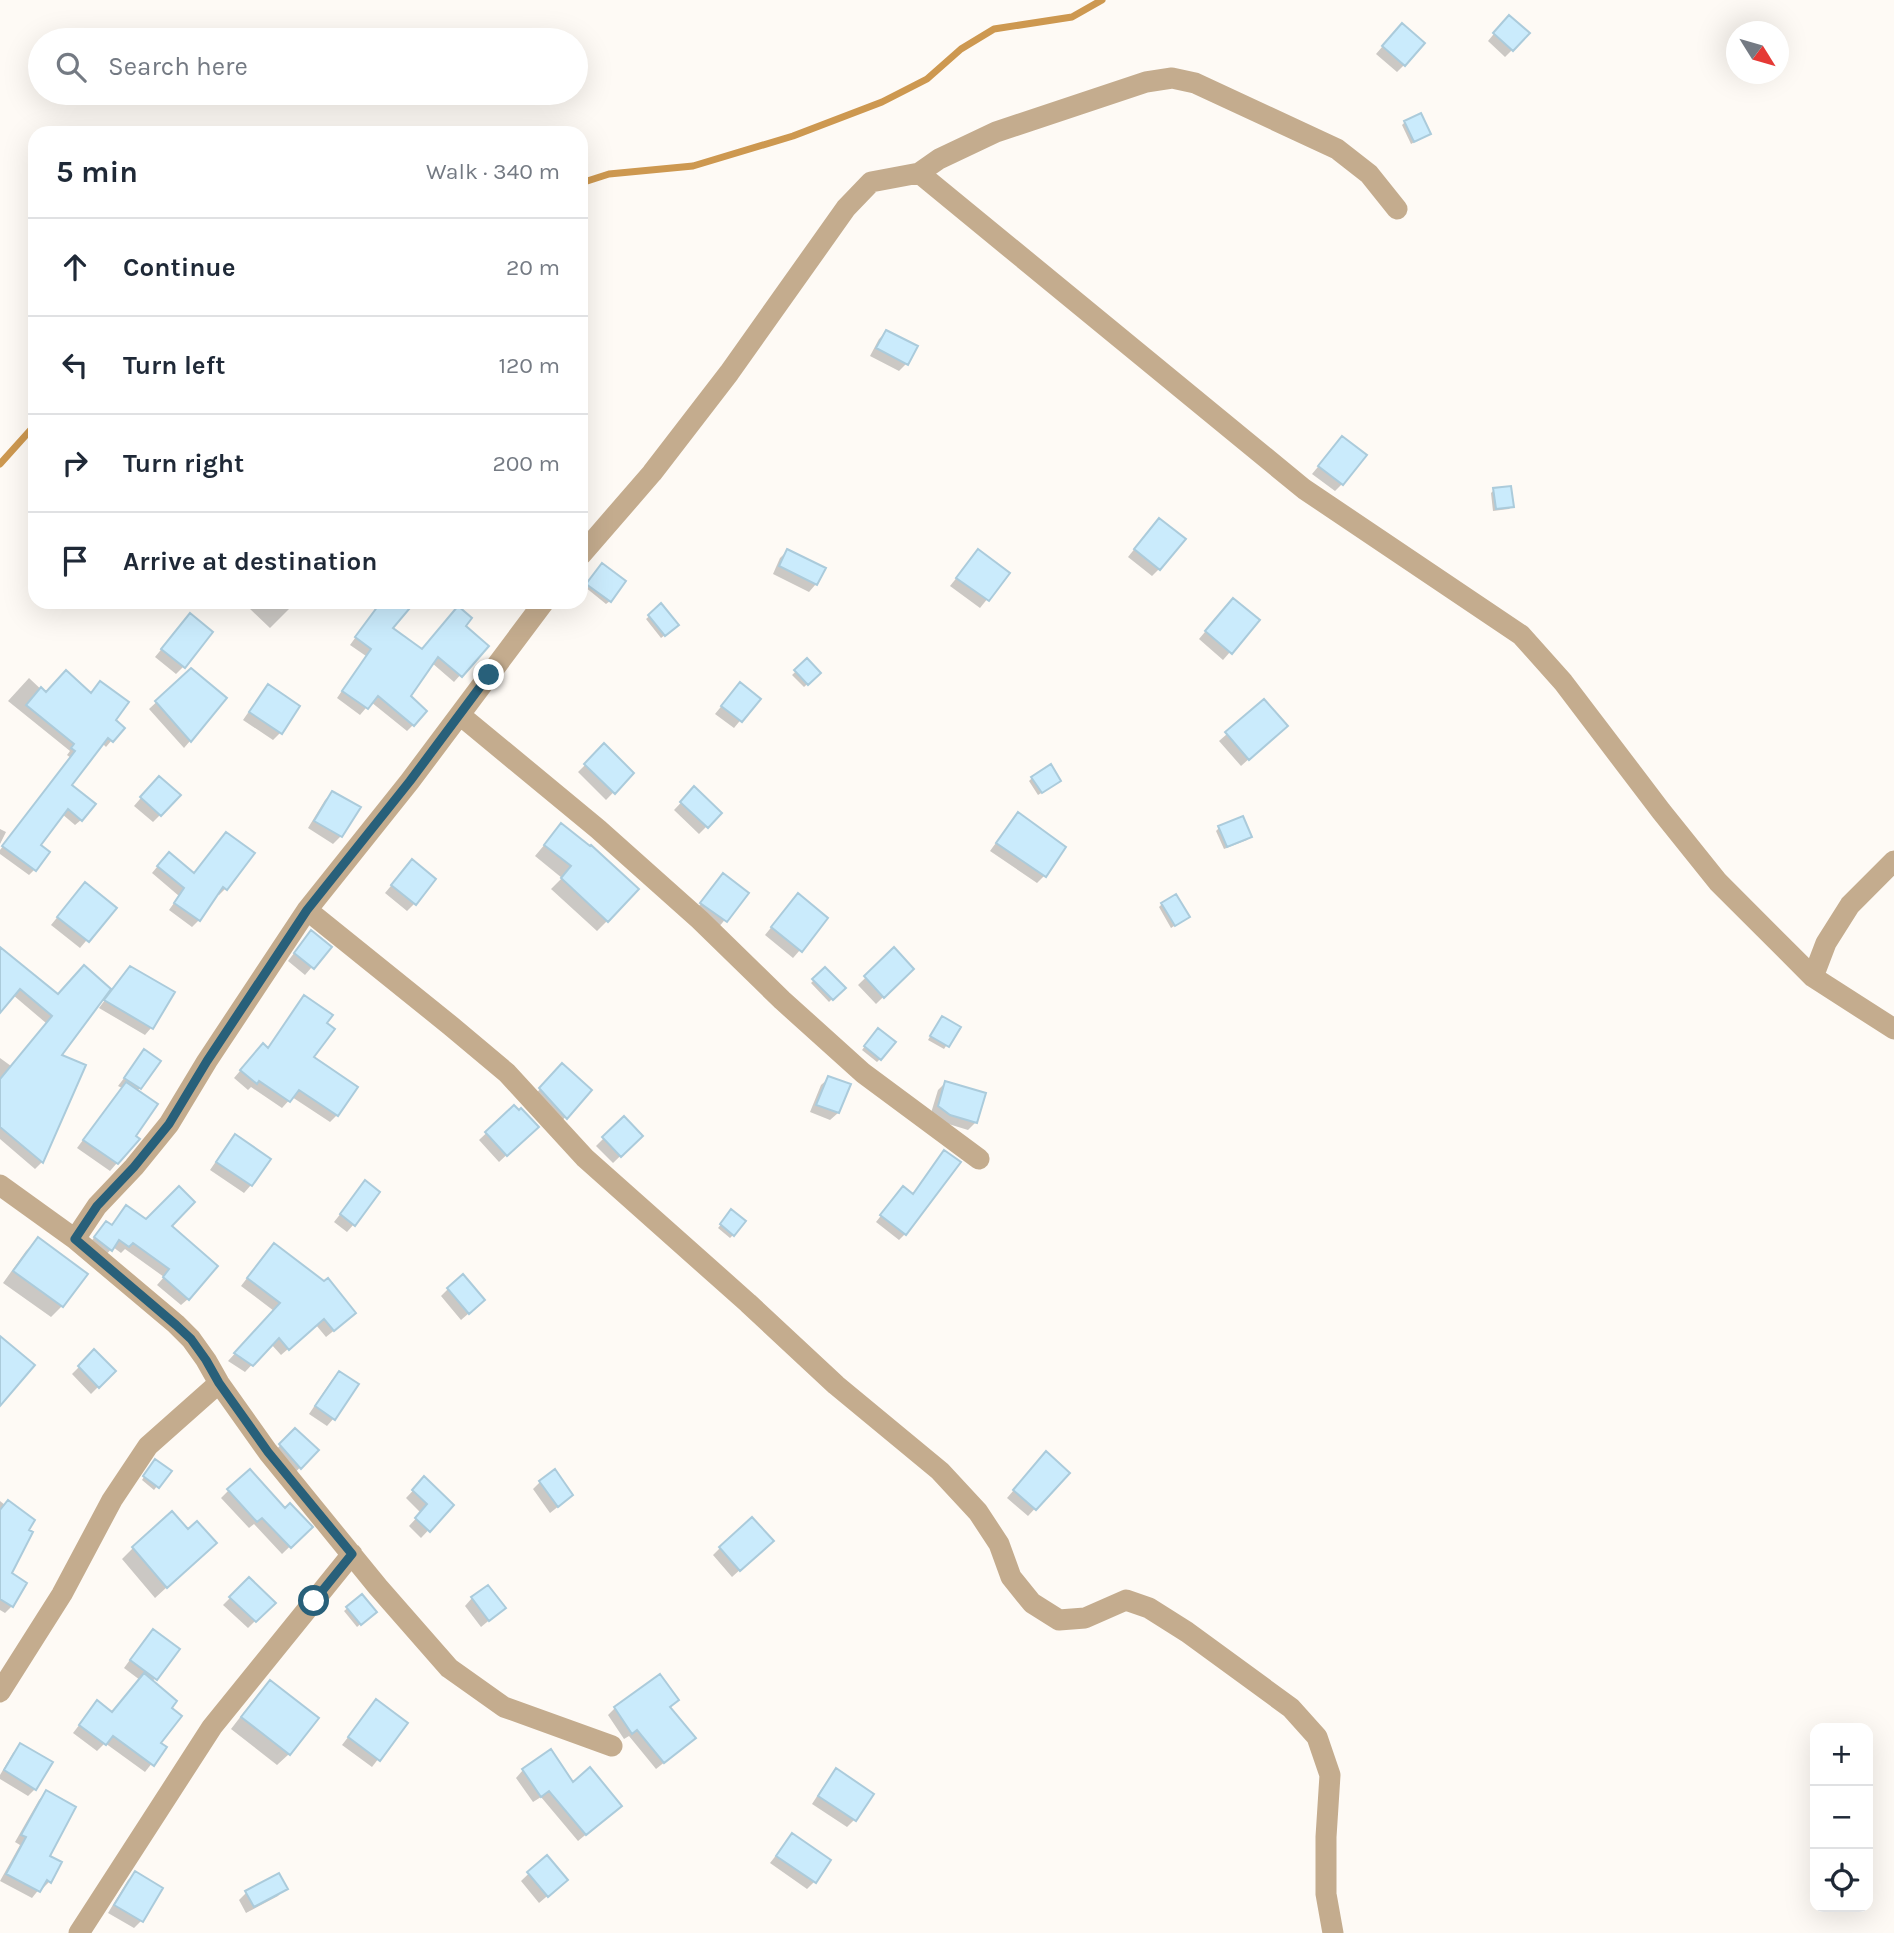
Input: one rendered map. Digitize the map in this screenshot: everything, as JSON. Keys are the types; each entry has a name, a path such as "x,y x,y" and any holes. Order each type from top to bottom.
{"street":[{"path":"588,547 652,473 721,383 846,208 871,182 919,173 939,159 996,132 1146,82 1172,78 1195,83 1337,149 1369,174 1397,209"},
{"path":"919,173 1304,489 1521,635 1563,682 1718,882 1813,977 1894,1029"},
{"path":"75,1239 97,1206 169,1124 207,1061 307,910 460,715 539,609"},
{"path":"460,715 619,848 863,1073 979,1158"},
{"path":"1813,977 1826,943 1850,905 1894,861"},
{"path":"307,910 507,1073 585,1158 836,1385 940,1471 978,1512 999,1544 1011,1577 1032,1603 1059,1620 1085,1618 1126,1600 1149,1608 1187,1632 1291,1708 1317,1737 1330,1775 1326,1894 1333,1933"},
{"path":"0,1185 75,1239 191,1339 268,1452 449,1668 504,1707 612,1746"},
{"path":"0,1692 62,1594 113,1500 148,1446 219,1383"},
{"path":"79,1933 212,1727 352,1554"}],"building":[{"path":"1509,15 1530,33 1513,51 1493,33"},
{"path":"1402,23 1425,43 1405,66 1382,46"},
{"path":"1421,113 1431,134 1414,142 1404,121"},
{"path":"886,330 918,346 908,365 876,348"},
{"path":"1342,436 1367,455 1343,485 1318,466"},
{"path":"1511,486 1514,507 1496,509 1493,488"},
{"path":"1159,518 1186,539 1160,570 1134,549"},
{"path":"787,549 826,568 817,585 779,566"},
{"path":"978,549 1010,573 989,601 956,578"},
{"path":"602,563 626,581 611,602 588,585 588,581"},
{"path":"1233,598 1260,620 1232,654 1205,631"},
{"path":"661,603 679,625 665,636 648,615"},
{"path":"376,609 409,609 393,628 422,649 455,609 462,609 472,618 466,626 489,646 462,677 438,657 411,696 427,711 414,726 378,696 368,709 342,691 371,649 355,637"},
{"path":"190,613 213,632 185,668 161,649"},
{"path":"807,658 821,673 808,685 794,670"},
{"path":"191,668 227,698 191,742 155,701"},
{"path":"66,670 91,693 100,681 129,702 116,720 125,728 113,742 108,738 72,785 96,804 82,821 68,809 41,845 50,852 36,871 2,846 75,751 71,748 74,744 26,705 41,687 46,692"},
{"path":"740,682 761,699 742,722 721,706"},
{"path":"268,684 300,706 282,734 249,712"},
{"path":"1264,699 1288,726 1249,760 1225,732"},
{"path":"604,743 634,773 615,794 584,764"},
{"path":"1051,764 1061,781 1042,793 1031,777"},
{"path":"159,776 181,795 161,816 140,797"},
{"path":"694,786 722,813 708,828 680,802"},
{"path":"332,791 361,807 342,837 314,821"},
{"path":"1018,812 1066,847 1046,877 996,843"},
{"path":"1243,816 1252,837 1227,847 1218,826"},
{"path":"561,823 591,845 639,889 608,922 561,878 571,866 544,845"},
{"path":"226,832 255,853 227,890 223,887 200,921 174,903 184,888 157,866 169,852 194,873"},
{"path":"412,859 436,879 416,905 391,885"},
{"path":"723,873 749,893 727,922 700,903"},
{"path":"85,882 117,908 89,942 57,917"},
{"path":"798,893 828,918 802,952 771,927"},
{"path":"1176,894 1190,917 1175,926 1161,903"},
{"path":"311,930 332,947 314,969 294,953"},
{"path":"0,947 58,994 84,965 111,989 62,1055 86,1065 43,1163 0,1127 0,1079 52,1016 20,989 0,1013"},
{"path":"894,947 914,969 884,998 864,976"},
{"path":"130,966 175,992 153,1029 104,1000"},
{"path":"825,967 846,988 833,1000 812,979"},
{"path":"304,995 333,1015 327,1023 335,1029 314,1057 358,1087 338,1116 299,1090 290,1102 259,1081 257,1084 240,1070 263,1043 268,1048"},
{"path":"942,1016 961,1027 949,1047 930,1036"},
{"path":"878,1028 896,1042 881,1060 864,1046"},
{"path":"144,1049 161,1061 141,1089 124,1078"},
{"path":"562,1063 592,1090 567,1119 539,1088"},
{"path":"828,1076 851,1084 839,1113 816,1105"},
{"path":"945,1081 986,1093 977,1123 950,1115 938,1106"},
{"path":"126,1082 158,1104 136,1136 140,1139 118,1164 83,1140"},
{"path":"514,1105 519,1110 521,1108 539,1127 507,1156 485,1132"},
{"path":"624,1116 643,1136 621,1157 602,1137"},
{"path":"235,1134 271,1159 252,1186 216,1162"},
{"path":"944,1150 961,1162 906,1235 880,1215 903,1186 913,1194"},
{"path":"365,1180 380,1192 355,1226 340,1214"},
{"path":"179,1186 195,1202 172,1226 218,1266 189,1300 163,1277 169,1269 133,1243 129,1247 119,1240 112,1251 94,1237 106,1221 112,1225 126,1205 146,1219"},
{"path":"731,1209 746,1221 734,1236 720,1224"},
{"path":"38,1237 88,1274 63,1307 13,1271"},
{"path":"274,1243 324,1281 328,1278 356,1313 334,1331 324,1319 289,1350 279,1338 253,1366 234,1353 280,1303 247,1278"},
{"path":"463,1274 485,1300 469,1314 447,1288"},
{"path":"0,1336 35,1365 0,1406"},
{"path":"94,1349 116,1371 99,1388 78,1366"},
{"path":"339,1371 359,1384 335,1420 315,1406"},
{"path":"295,1428 319,1450 301,1469 279,1444"},
{"path":"1046,1451 1070,1473 1036,1510 1013,1490"},
{"path":"155,1459 172,1471 159,1488 143,1476"},
{"path":"250,1469 285,1508 290,1503 313,1527 291,1548 262,1518 257,1522 227,1489"},
{"path":"555,1469 573,1495 558,1507 539,1481"},
{"path":"424,1476 454,1505 430,1532 415,1518 427,1504 412,1490"},
{"path":"8,1500 35,1520 29,1530 33,1532 12,1573 27,1583 13,1607 0,1599 0,1510"},
{"path":"172,1511 188,1529 197,1521 217,1543 167,1588 132,1547"},
{"path":"752,1517 774,1541 740,1571 719,1547"},
{"path":"249,1577 276,1603 256,1622 229,1597"},
{"path":"488,1585 506,1608 489,1621 471,1597"},
{"path":"362,1594 377,1612 361,1625 346,1607"},
{"path":"153,1629 180,1649 157,1680 130,1660"},
{"path":"144,1673 177,1701 172,1708 182,1716 161,1743 167,1747 154,1766 113,1736 106,1745 79,1725 97,1700 112,1712"},
{"path":"660,1674 679,1700 670,1707 696,1738 664,1763 637,1730 632,1734 614,1707"},
{"path":"270,1680 319,1718 290,1755 241,1717"},
{"path":"376,1699 408,1723 380,1761 348,1737"},
{"path":"20,1743 53,1762 36,1790 4,1770"},
{"path":"551,1749 573,1782 590,1767 622,1806 586,1835 549,1791 541,1797 522,1769"},
{"path":"836,1768 874,1794 856,1821 818,1796"},
{"path":"46,1790 76,1807 50,1856 62,1862 51,1883 47,1880 40,1892 6,1874 26,1837 21,1835"},
{"path":"792,1833 831,1860 816,1883 776,1856"},
{"path":"547,1855 568,1880 548,1897 527,1872"},
{"path":"135,1871 163,1888 143,1922 114,1905"},
{"path":"279,1873 288,1889 254,1907 245,1891"}],"waterway":[{"path":"588,181 609,174 693,166 793,136 882,102 927,79 961,49 994,29 1072,17 1102,0"},
{"path":"0,464 28,433"}],"route":[{"path":"314,1601 352,1554 268,1452 191,1339 75,1239 97,1206 169,1124 207,1061 307,910 410,781 489,675"}]}
